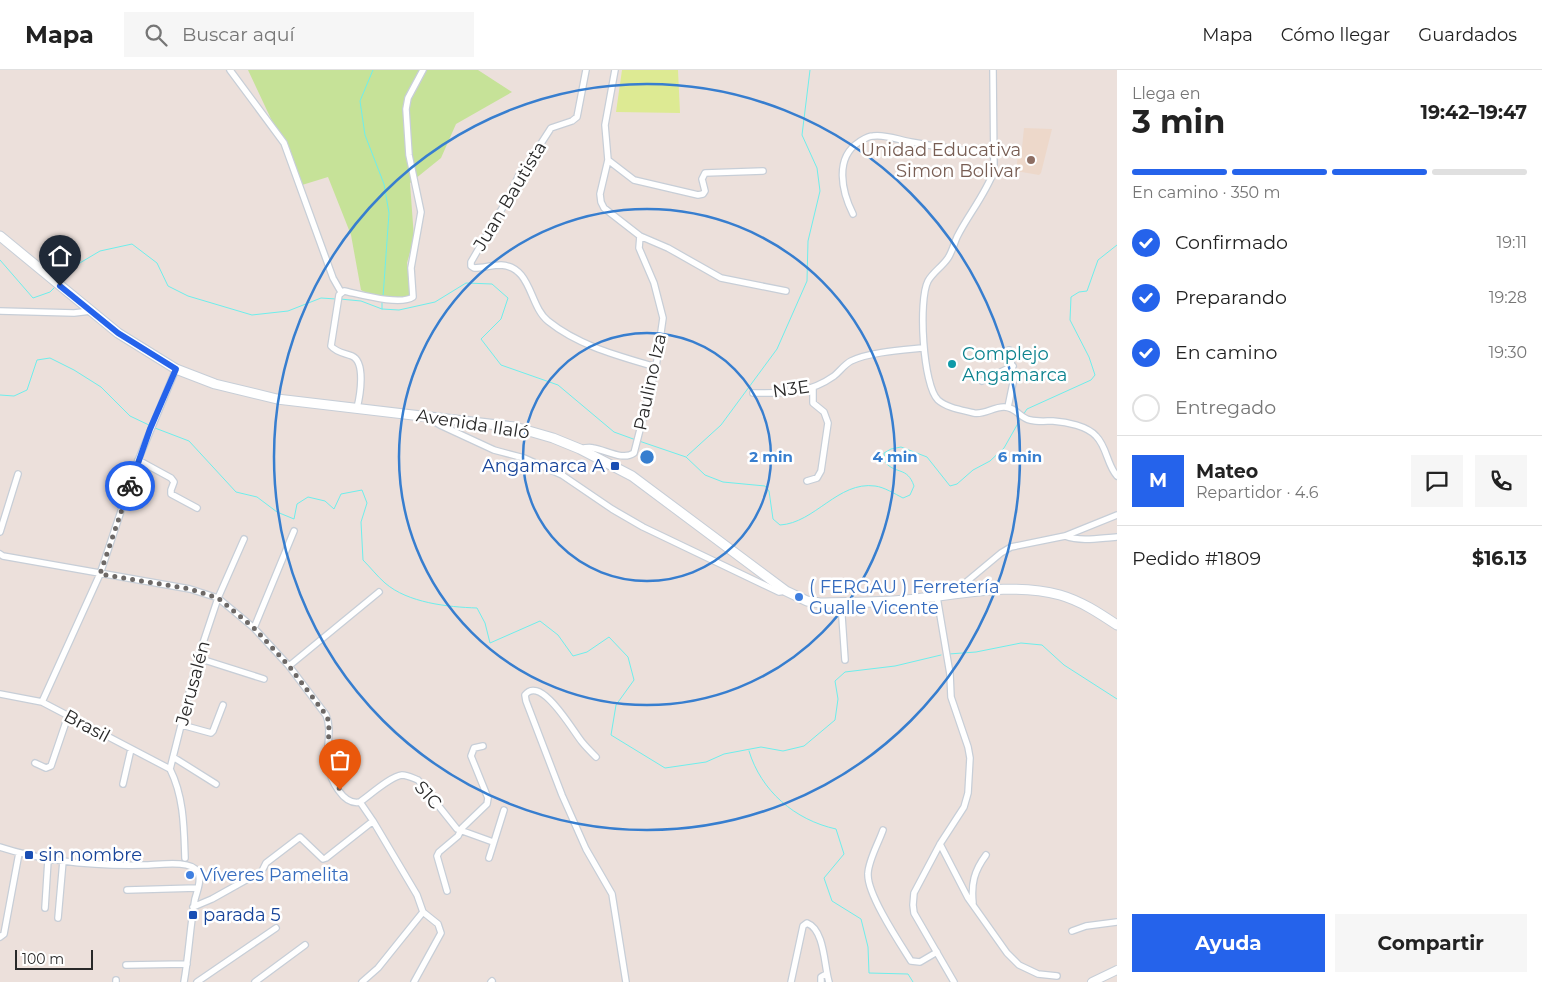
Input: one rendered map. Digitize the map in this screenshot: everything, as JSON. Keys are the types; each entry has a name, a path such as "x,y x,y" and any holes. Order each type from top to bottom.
{"main road":[{"name":"Avenida Ilaló","path":"0,236 118,333 176,369 215,384 277,398 515,427 553,438 580,449 632,476 786,591 807,601 820,603 902,600 937,597 952,593 1014,589 1049,592 1084,604 1117,625"}],"street":[{"path":"230,70 284,143 295,178 340,294 331,346 336,351 353,357 358,363 361,383 357,408"},
{"path":"340,294 361,294 395,300 408,300 413,297 411,268 421,212 409,155 406,109 408,98 423,70"},
{"name":"Juan Bautista","path":"586,70 577,117 572,121 554,126 547,134 532,159 521,171 507,200 471,262 471,266 474,268 498,265 510,267 528,283 536,306 546,320 576,339 608,353 656,367"},
{"path":"615,70 604,125 608,160 600,194 604,208 640,236 668,248 720,278 786,291"},
{"path":"993,70 994,171 947,260 933,274 925,288 922,306 923,348 933,391 937,399 948,406 978,414 995,408 1008,408 1028,420 1055,421 1091,431 1102,443 1117,476"},
{"path":"853,214 846,199 843,183 844,164 849,150 867,137 876,135 923,145 994,154"},
{"path":"608,160 634,180 698,195 704,194 705,191 702,179 705,173 763,171"},
{"name":"Paulino Iza","path":"580,449 592,448 624,456 634,453 656,367 663,318 654,284 639,248 640,236"},
{"path":"0,311 74,313 91,311"},
{"name":"N3E","path":"753,393 798,392 813,388 834,376 850,361 895,351 923,348"},
{"path":"1008,408 1014,378 1009,350"},
{"path":"982,381 1013,366"},
{"path":"42,702 100,574 138,460 176,369"},
{"path":"807,481 817,478 821,471 828,422 824,412 813,403 813,388"},
{"path":"432,416 435,422 440,425 494,450 524,458 562,475 612,509 643,527 779,592 786,591"},
{"path":"138,460 171,478 174,482 170,490 171,494 197,508"},
{"path":"0,532 18,474"},
{"path":"952,593 1001,553 1011,548 1065,536 1117,515"},
{"path":"254,628 294,530"},
{"path":"1065,536 1084,540 1117,537"},
{"name":"Jerusalén","path":"170,769 198,658 218,598 244,539"},
{"path":"1,557 190,589 218,598 254,628 289,666 326,715 329,722 328,765 334,780 346,800 355,803 360,802 423,906 423,912 378,968 362,982"},
{"path":"289,666 379,592"},
{"path":"937,597 950,674 951,697 970,758 968,793 964,807 940,844 914,893 913,899 914,913 954,982"},
{"path":"841,602 844,660"},
{"path":"198,658 264,679"},
{"path":"596,757 582,742 560,710 548,699 534,690 526,693 526,701 562,795 586,849 612,894 626,982"},
{"name":"Brasil","path":"0,694 42,702 170,769"},
{"path":"182,725 213,731 223,704"},
{"path":"35,763 46,768 52,766 68,716"},
{"path":"446,891 436,856 458,836 459,831 487,804 488,798 471,756 474,748 483,746"},
{"path":"123,784 132,749"},
{"path":"173,758 216,784"},
{"path":"170,769 174,776 183,811 185,858"},
{"name":"S1C","path":"360,802 394,778 402,775 411,777 418,780 459,831"},
{"path":"489,858 504,810"},
{"path":"194,907 262,871 266,863 300,837 323,859 372,821"},
{"path":"883,830 868,870 870,884 887,924 911,961 920,962 937,952"},
{"path":"459,831 493,842"},
{"path":"940,844 973,906 992,933 1019,965 1038,974 1057,976"},
{"path":"0,847 48,860 116,865 187,864 193,867 199,873 184,982"},
{"path":"0,937 4,934 19,853"},
{"path":"973,906 973,878 986,855"},
{"path":"45,908 48,860"},
{"path":"58,918 63,861"},
{"path":"126,890 197,888"},
{"path":"414,982 441,933 438,924 423,912"},
{"path":"1072,931 1094,924 1117,922"},
{"path":"791,982 803,926 807,923 812,925 822,944 826,974 829,982"},
{"path":"197,982 276,928"},
{"path":"254,982 305,945"},
{"path":"126,966 187,964"},
{"path":"1092,982 1117,970"},
{"path":"821,982 821,977 826,974"}],"shaded area":[{"name":"Unidad Educativa Simon Bolivar","path":"1024,128 1052,129 1039,175 1016,171 1019,148 1022,148"}],"green space":[{"path":"248,70 478,70 512,92 456,124 441,158 410,183 414,238 407,263 411,295 397,299 385,299 361,290 351,235 328,177 302,185"},
{"path":"622,70 678,70 680,113 616,112"}],"waterway":[{"path":"373,70 360,101 365,135 384,184 389,213 383,297"},
{"path":"687,456 721,425 777,349 807,281 808,241 820,191 817,168 802,135 810,70"},
{"path":"60,281 73,267 100,251 132,244 157,263 168,286 188,296 252,315 288,311 321,298 336,299"},
{"path":"1023,415 1027,409 1091,380 1095,375 1089,357 1070,320 1071,297 1079,292 1087,291 1098,260 1117,245"},
{"path":"0,260 33,298 50,292 56,286"},
{"path":"340,299 361,301 382,309 399,310 435,302 466,283 492,284 508,298 501,319 481,339 501,365 558,385 614,432 636,440"},
{"path":"382,301 382,309"},
{"path":"0,395 14,396 27,390 37,360 50,358 101,387 130,416 151,426"},
{"path":"639,441 686,457 705,475 723,482 765,486 769,491 773,519 780,525 793,523 849,490 862,486 875,486 903,498 910,495 914,486 908,476 885,462 884,453 891,449 901,447 927,457 950,486 957,484 973,470 990,461 1004,448 1021,418"},
{"path":"155,428 189,441 236,492 257,497 277,512 294,519 297,504 308,497 325,501 334,509 341,494 362,490 367,503 361,522 363,560 385,583 405,595 429,603 477,608 485,623 490,643 540,621 558,635 573,656 587,652 609,637 628,657 634,680 616,705 611,735 665,768 706,762 724,754 761,747 783,751 804,746 835,720 838,699 835,681 845,672 895,666 941,655"},
{"path":"949,654 976,652 1021,643 1042,645 1064,665 1117,699"},
{"path":"749,751 762,779 782,802 807,819 836,829 844,854 824,878 832,901 861,919 868,947 869,973 908,974 913,982"}],"way so far":[{"path":"130,486 100,574 190,589 218,598 254,628 289,666 326,715 330,733 328,765 340,790"}],"place":[{"name":"Unidad Educativa Simon Bolivar","path":"1031,160"},
{"name":"Complejo Angamarca","path":"952,364"},
{"name":"Angamarca A","path":"615,466"},
{"name":"( FERGAU ) Ferretería Gualle Vicente","path":"799,597"},
{"name":"sin nombre","path":"29,855"},
{"name":"Víveres Pamelita","path":"190,875"},
{"name":"parada 5","path":"193,915"}],"route":[{"path":"60,286 118,333 176,369 150,429 130,486"}]}
